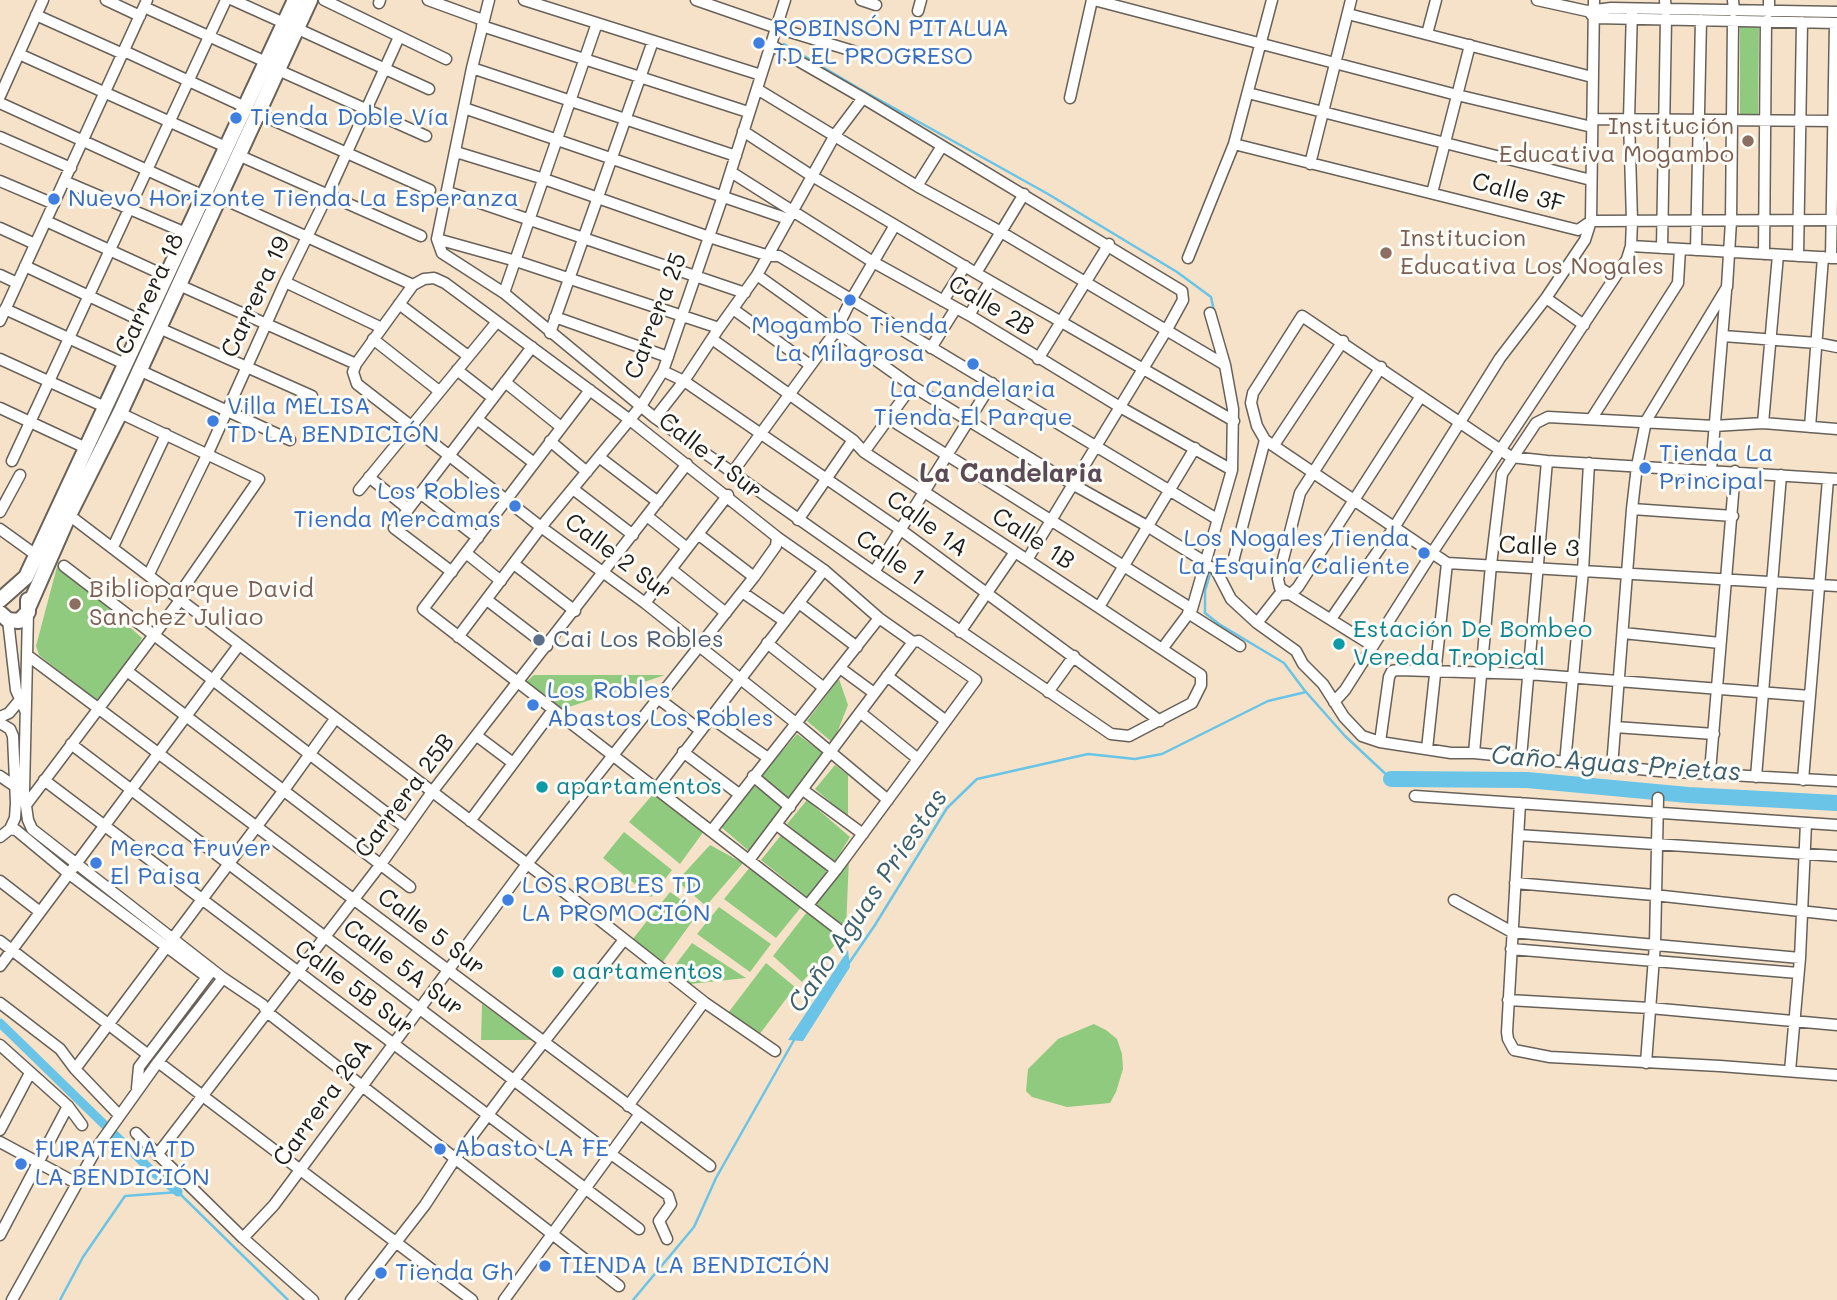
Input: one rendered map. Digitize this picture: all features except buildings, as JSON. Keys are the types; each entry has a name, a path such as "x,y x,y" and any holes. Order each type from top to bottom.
{"street":[{"path":"106,0 144,8 266,62"},
{"path":"12,461 226,0"},
{"path":"233,0 429,89"},
{"name":"Carrera 18","path":"4,594 26,577 204,196 232,151 263,86 278,70 291,26 295,0"},
{"name":"Carrera 18","path":"263,86 266,62 310,0"},
{"path":"324,0 446,59"},
{"path":"428,0 483,23 638,78 748,112"},
{"path":"489,0 472,68 437,239 442,253 504,293 550,333 653,41"},
{"path":"524,0 761,75"},
{"path":"696,0 853,51"},
{"name":"Carrera 25","path":"458,637 541,527 636,413 663,371 731,172 785,0"},
{"path":"861,0 876,5"},
{"path":"918,11 921,0"},
{"path":"1070,98 1093,0 1457,95 1592,123 1629,120 1836,121"},
{"path":"1188,258 1234,144 1272,0"},
{"path":"1310,164 1351,0"},
{"path":"1427,34 1436,0"},
{"path":"1537,0 1632,14 1666,10 1734,10 1802,22 1836,19"},
{"path":"1764,254 1769,0"},
{"path":"0,96 40,1"},
{"path":"0,320 144,8"},
{"path":"1331,620 1395,526 1500,358 1546,298 1585,240 1591,221 1592,9"},
{"path":"1666,10 1700,20 1734,10"},
{"path":"1662,248 1666,10"},
{"path":"1711,470 1731,221 1734,10"},
{"path":"1348,14 1592,78"},
{"path":"1334,702 1345,690 1432,553 1627,259 1631,246 1632,221 1629,120 1632,14"},
{"path":"36,15 189,79 251,110 430,190"},
{"path":"1767,16 1836,19"},
{"path":"1810,427 1816,343 1835,220 1836,19"},
{"path":"1696,250 1700,20"},
{"path":"1798,256 1802,22"},
{"path":"504,293 597,23"},
{"name":"Carrera 19","path":"149,574 208,453 399,37"},
{"path":"771,45 1109,244 1182,291 1184,300 1027,560"},
{"path":"1432,193 1470,45"},
{"path":"19,54 421,236"},
{"path":"472,68 736,156"},
{"path":"278,70 426,136"},
{"path":"757,89 1224,365"},
{"path":"1248,93 1591,180"},
{"path":"655,418 684,381 757,275 835,135 863,98"},
{"path":"0,103 204,196"},
{"path":"464,108 790,216"},
{"path":"743,131 812,176 990,282 1234,421"},
{"path":"0,137 71,168"},
{"name":"Calle 3F","path":"1234,144 1578,230 1591,221 1835,220"},
{"path":"917,186 942,146"},
{"name":"Carrera 18","path":"29,609 69,515 120,413 219,197 232,151"},
{"path":"456,152 544,179 709,237 769,256 779,256 1217,519"},
{"name":"Calle 2B","path":"731,172 790,216 969,315 1038,359 1232,470"},
{"path":"0,181 54,204"},
{"path":"64,181 186,233"},
{"path":"448,192 745,293"},
{"path":"976,273 1024,194"},
{"path":"179,285 356,364 413,285 219,197"},
{"path":"46,221 166,276"},
{"path":"732,473 835,332 895,225"},
{"path":"0,229 35,244"},
{"path":"437,239 516,261 719,328"},
{"path":"1038,359 1109,244"},
{"path":"1631,246 1830,258"},
{"path":"1591,418 1678,283 1680,249"},
{"path":"1763,423 1778,255"},
{"path":"25,266 144,322"},
{"path":"943,301 965,267"},
{"path":"0,275 18,283"},
{"path":"757,275 912,386 1074,485 1147,526 1205,562 1206,566 1215,568 1231,569 1269,443 1343,341"},
{"name":"Calle 1 Sur","path":"413,285 424,279 434,278 445,283 590,390 636,413 687,464 777,537 824,570 879,618 913,642 919,641 976,680 946,721"},
{"path":"285,282 382,328"},
{"path":"969,315 990,282"},
{"path":"1612,767 1637,466 1646,421 1727,287"},
{"path":"1546,298 1584,325"},
{"path":"399,304 468,356"},
{"path":"5,309 125,364"},
{"path":"733,309 810,365"},
{"path":"931,348 956,309"},
{"path":"1162,649 1190,611 1232,470 1234,421 1224,365 1210,313"},
{"path":"1427,749 1447,563 1269,443 1254,414 1251,403 1253,393 1302,316 1343,341 1511,457 1833,479 1802,780"},
{"path":"555,317 668,356"},
{"path":"359,490 496,323"},
{"path":"159,328 312,396"},
{"name":"Calle 1","path":"550,333 636,413 655,418 798,520 1111,734 1129,736 1192,704 1201,685 1201,675 1196,672"},
{"path":"1723,336 1837,347"},
{"path":"373,339 439,391"},
{"name":"Calle 1B","path":"712,339 853,440 864,452 1196,672"},
{"path":"452,572 394,528 532,347"},
{"path":"132,349 143,363 226,412 290,440"},
{"path":"0,359 105,407"},
{"name":"Calle 2 Sur","path":"356,364 353,379 357,384 541,527 645,603 797,724 887,800"},
{"path":"1373,646 1280,588 1278,579 1300,493 1381,368"},
{"path":"457,370 493,398"},
{"name":"Calle 1A","path":"663,371 684,381 901,530 1160,721"},
{"path":"505,382 561,427"},
{"path":"874,572 992,383"},
{"path":"864,452 912,386"},
{"path":"590,390 423,609 847,936"},
{"path":"1291,594 1420,396"},
{"path":"0,408 86,448"},
{"path":"26,805 154,635 259,479 120,413"},
{"path":"888,418 1124,566 1240,646"},
{"path":"1474,753 1502,474 1536,423 1542,419 1591,418 1714,426 1763,423 1837,429"},
{"path":"477,419 534,463"},
{"path":"113,547 166,434"},
{"path":"798,520 853,440"},
{"path":"551,441 587,472"},
{"path":"1099,607 1195,448"},
{"path":"599,457 658,502"},
{"path":"1521,758 1547,461"},
{"path":"1565,763 1583,571 1589,463"},
{"name":"Carrera 25B","path":"157,1155 353,900 432,792 687,464"},
{"path":"1710,772 1735,471"},
{"path":"0,512 20,475"},
{"path":"1756,777 1781,475"},
{"path":"369,477 408,509"},
{"path":"573,489 633,535"},
{"path":"420,493 478,538"},
{"path":"645,603 727,495"},
{"path":"1633,509 1732,516"},
{"path":"69,515 704,1002 775,1051"},
{"path":"647,516 687,548"},
{"path":"0,529 36,555"},
{"path":"698,534 754,577"},
{"name":"Carrera 26A","path":"243,1238 274,1205 527,864 743,592 776,547 777,537"},
{"path":"960,632 1015,552"},
{"path":"466,553 501,581"},
{"name":"Calle 3","path":"1447,563 1837,586"},
{"path":"514,564 575,611"},
{"path":"64,566 406,828"},
{"path":"1215,568 1231,599 1257,623 1296,651 1344,717 1362,736 1380,742 1427,749 1565,763 1837,781"},
{"path":"671,569 726,613"},
{"path":"657,788 824,570"},
{"path":"743,592 784,621"},
{"path":"4,594 25,596 29,609 22,706 26,805 32,829 169,943"},
{"path":"1257,623 1279,595 1291,594"},
{"path":"487,600 547,646"},
{"path":"799,603 857,646"},
{"path":"5,621 19,621 29,609"},
{"path":"712,830 879,618"},
{"path":"0,643 5,621"},
{"path":"5,621 16,690 22,706"},
{"path":"1623,633 1720,643"},
{"path":"749,860 913,642"},
{"path":"767,643 824,688"},
{"path":"0,966 239,645"},
{"name":"Calle 5 Sur","path":"27,655 710,1166"},
{"path":"1048,692 1074,656"},
{"path":"840,668 874,693"},
{"path":"1380,742 1392,671 1398,670 1528,674 1811,696"},
{"path":"127,671 410,887"},
{"path":"808,905 946,721 887,676"},
{"path":"659,699 700,730"},
{"path":"0,717 22,706"},
{"path":"470,821 552,710"},
{"path":"861,713 918,759"},
{"path":"710,717 768,758"},
{"path":"75,1069 335,719"},
{"path":"0,723 10,729 13,736 16,787 15,818 10,829 0,837"},
{"path":"1615,727 1714,734"},
{"path":"477,736 513,763"},
{"name":"Calle 5A Sur","path":"71,744 671,1199 671,1204 659,1220 667,1239"},
{"path":"683,752 740,794"},
{"path":"0,776 16,787"},
{"path":"753,776 790,807"},
{"name":"Calle 5B Sur","path":"44,780 639,1229"},
{"path":"803,790 863,834"},
{"path":"1415,796 1837,825"},
{"path":"1646,1063 1655,944 1658,798"},
{"path":"1520,803 1508,1000 1508,1039 1514,1050 1550,1057 1837,1075"},
{"path":"1790,1071 1800,958 1806,823"},
{"path":"777,825 836,870"},
{"path":"10,829 16,830 68,873 210,973 233,982 263,1004 267,1012 619,1286"},
{"path":"1518,835 1837,856"},
{"path":"0,881 40,912"},
{"path":"1515,883 1837,915"},
{"path":"1454,900 1512,932 1800,958"},
{"path":"0,941 148,1054"},
{"path":"351,1300 425,1205 455,1159 514,1080 624,941"},
{"path":"1511,949 1798,973"},
{"path":"137,1089 139,1067 210,973"},
{"path":"12,1300 76,1183 108,1132 137,1089 223,978"},
{"path":"1508,1000 1837,1025"},
{"path":"628,1106 704,1002"},
{"path":"0,1003 60,1049 118,1117"},
{"path":"0,1045 68,1106 82,1125"},
{"path":"158,1062 472,1300"},
{"path":"0,1130 30,1073"},
{"path":"0,1235 68,1106"},
{"path":"504,1300 639,1115"},
{"path":"136,1133 243,1238 313,1300"},
{"path":"0,1143 76,1183"}],"green space":[{"path":"1740,26 1759,26 1758,114 1740,114"},
{"path":"58,563 142,638 132,657 98,702 39,655 36,646"},
{"path":"534,675 665,675 563,709 526,682"},
{"path":"839,679 848,705 833,743 807,721"},
{"path":"797,734 827,756 791,800 761,776"},
{"path":"835,765 848,775 848,817 815,789"},
{"path":"753,785 787,808 750,852 720,826"},
{"path":"654,793 704,831 680,864 629,822"},
{"path":"807,800 850,837 834,863 787,824"},
{"path":"624,832 672,870 651,897 603,858"},
{"path":"782,834 828,870 807,897 761,860"},
{"path":"710,845 743,863 706,906 677,881"},
{"path":"849,858 846,928 814,903"},
{"path":"751,866 802,906 776,938 724,899"},
{"path":"670,892 699,912 662,963 632,940"},
{"path":"719,907 771,944 750,972 697,934"},
{"path":"807,912 842,937 802,982 773,956"},
{"path":"692,943 746,978 690,984 670,972"},
{"path":"766,963 795,987 759,1035 728,1013"},
{"path":"482,1004 532,1040 481,1040"},
{"path":"1094,1024 1117,1039 1122,1054 1123,1069 1110,1103 1067,1107 1032,1097 1026,1091 1028,1069 1058,1039"}],"water":[{"path":"848,950 850,967 803,1041 788,1040"}],"waterway":[{"path":"784,44 1048,194 1177,272 1211,297 1214,311"},
{"path":"1210,574 1205,591 1205,613 1284,663 1305,691"},
{"name":"Caño Aguas Priestas","path":"849,963 947,808 977,779 1088,754 1135,759 1162,754 1268,701 1306,692 1345,736 1391,779"},
{"name":"Caño Aguas Prietas","path":"1391,779 1527,780 1688,795 1837,803"},
{"path":"0,1023 153,1172 178,1192"},
{"name":"Caño Aguas Priestas","path":"633,1300 694,1227 716,1178 794,1040"},
{"name":"Caño Aguas Priestas","path":"60,1300 83,1257 125,1196 178,1192 288,1300"}],"place":[{"name":"ROBINSÓN PITALUA TD EL PROGRESO","path":"759,43"},
{"name":"Tienda Doble Vía","path":"236,118"},
{"name":"Institución Educativa Mogambo","path":"1748,141"},
{"name":"Nuevo Horizonte Tienda La Esperanza","path":"54,199"},
{"name":"Institucion Educativa Los Nogales","path":"1386,253"},
{"name":"Mogambo Tienda La Milagrosa","path":"850,300"},
{"name":"La Candelaria Tienda El Parque","path":"973,364"},
{"name":"Villa MELISA TD LA BENDICIÓN","path":"213,421"},
{"name":"Tienda La Principal","path":"1645,468"},
{"name":"Los Robles Tienda Mercamas","path":"515,506"},
{"name":"Los Nogales Tienda La Esquina Caliente","path":"1424,553"},
{"name":"Biblioparque David Sanchez Juliao","path":"75,604"},
{"name":"Cai Los Robles","path":"539,640"},
{"name":"Estación De Bombeo Vereda Tropical","path":"1339,644"},
{"name":"Los Robles Abastos Los Robles","path":"533,705"},
{"name":"apartamentos","path":"542,787"},
{"name":"Merca Fruver El Paisa","path":"96,863"},
{"name":"LOS ROBLES TD LA PROMOCIÓN","path":"508,900"},
{"name":"aartamentos","path":"558,972"},
{"name":"Abasto LA FE","path":"440,1149"},
{"name":"FURATENA TD LA BENDICIÓN","path":"21,1164"},
{"name":"TIENDA LA BENDICIÓN","path":"545,1266"},
{"name":"Tienda Gh","path":"381,1273"}],"district":[{"name":"La Candelaria","path":"1011,474"}]}
